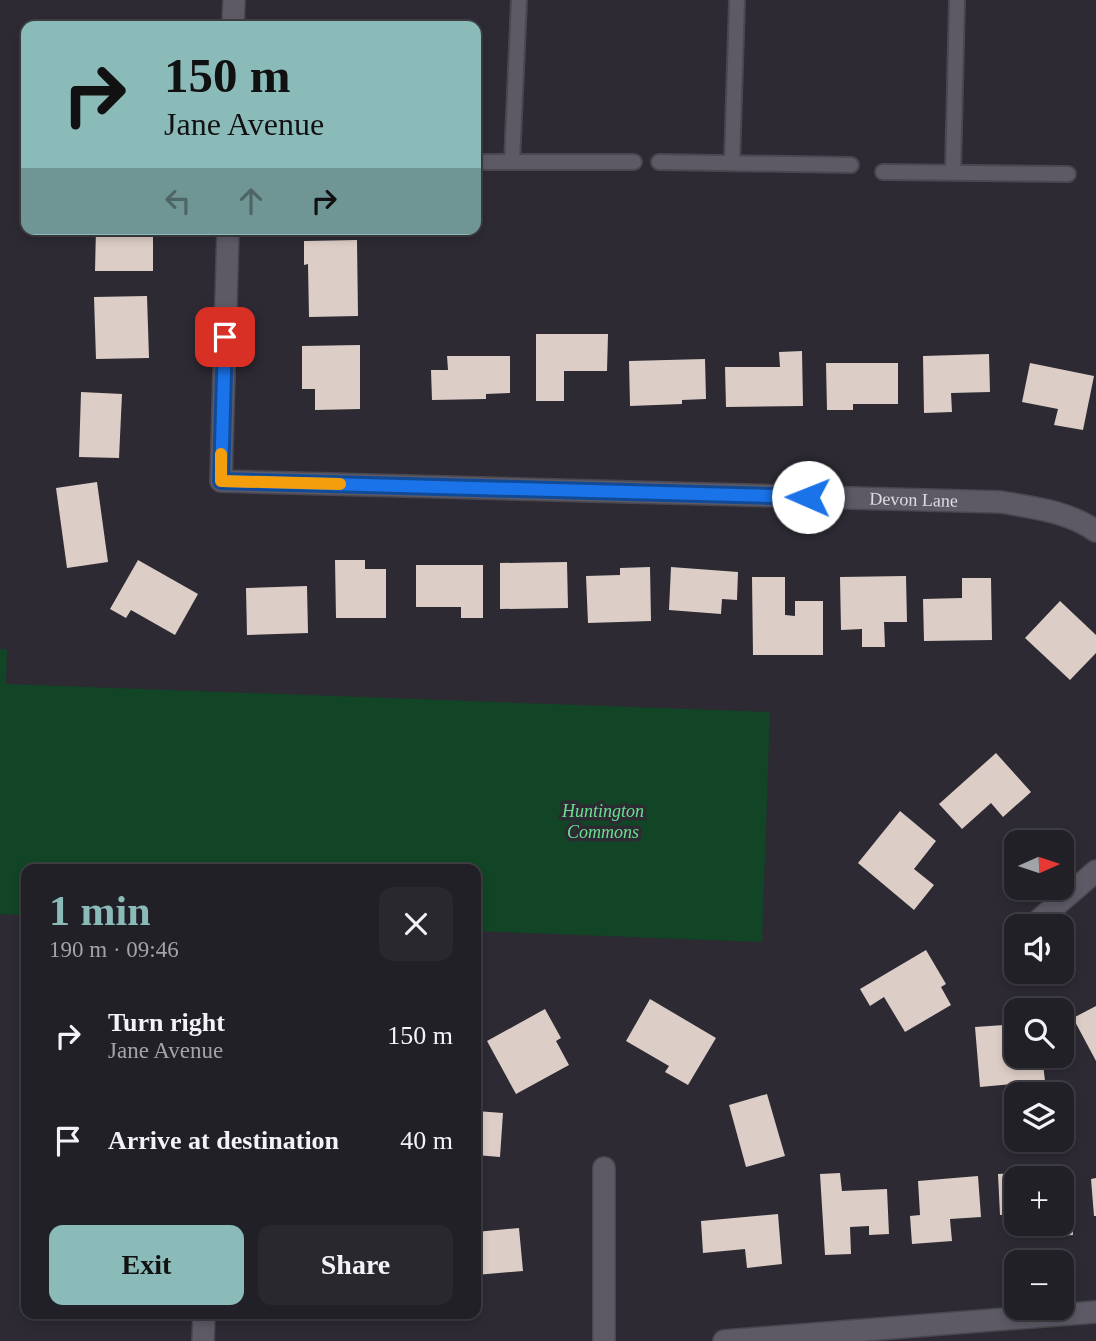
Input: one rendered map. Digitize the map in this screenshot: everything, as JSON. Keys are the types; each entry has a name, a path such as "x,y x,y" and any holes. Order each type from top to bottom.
{"street":[{"path":"233,21 234,0"},
{"name":"Devon Lane","path":"228,235 221,481 1002,502 1066,515 1096,531"},
{"path":"1046,914 1096,871"},
{"path":"604,1168 604,1341"},
{"path":"724,1341 1096,1312"},
{"path":"203,1341 204,1319"}],"lane":[{"path":"512,162 519,0"},
{"path":"732,163 737,0"},
{"path":"953,172 957,0"},
{"path":"481,162 634,162"},
{"path":"659,162 852,165"},
{"path":"883,172 1068,174"}],"green space":[{"name":"Huntington Commons","path":"0,649 7,650 6,684 770,712 762,942 481,931 481,864 21,864 21,915 0,914"}],"building":[{"path":"157,19 157,21 102,21"},
{"path":"96,235 153,237 153,271 95,271"},
{"path":"357,240 358,316 309,317 308,264 304,265 304,241"},
{"path":"147,296 149,358 96,359 94,297"},
{"path":"536,334 608,334 607,371 564,371 564,401 536,401"},
{"path":"360,345 360,409 315,410 315,389 302,389 302,346"},
{"path":"802,351 803,406 726,407 725,367 780,367 779,352"},
{"path":"989,354 990,392 951,393 952,412 924,413 923,356"},
{"path":"447,356 510,356 510,393 486,394 486,399 432,400 431,370 448,370"},
{"path":"705,359 706,399 682,400 682,404 630,406 629,361"},
{"path":"826,363 898,363 898,404 853,404 853,410 827,410"},
{"path":"1030,363 1094,376 1083,430 1054,425 1058,409 1022,402"},
{"path":"81,392 122,394 119,458 79,457"},
{"path":"97,482 108,562 67,568 56,488"},
{"path":"138,560 198,594 175,635 131,610 126,618 110,609"},
{"path":"335,560 365,560 365,569 386,569 386,618 336,618"},
{"path":"567,562 568,608 500,609 500,563"},
{"path":"416,565 483,565 483,618 461,618 461,607 416,607"},
{"path":"650,567 651,621 588,623 586,576 620,575 620,568"},
{"path":"671,567 738,572 737,600 722,599 721,614 669,610"},
{"path":"906,576 907,622 884,622 885,647 862,647 862,629 841,630 840,577"},
{"path":"752,577 785,577 785,615 795,616 795,601 823,601 823,655 753,655"},
{"path":"962,578 991,578 992,640 924,641 923,599 962,598"},
{"path":"307,586 308,633 247,635 246,588"},
{"path":"1060,601 1096,635 1096,653 1070,680 1025,638"},
{"path":"996,753 1031,792 1003,817 991,803 962,829 939,804"},
{"path":"900,811 936,841 914,869 934,885 914,910 858,863"},
{"path":"926,950 946,984 941,987 951,1005 905,1032 884,997 870,1006 860,989"},
{"path":"650,999 716,1038 688,1085 665,1072 669,1066 626,1041"},
{"path":"1096,1006 1096,1061 1074,1020"},
{"path":"545,1009 561,1038 556,1041 569,1065 516,1094 487,1041"},
{"path":"1004,1025 1004,1068 1044,1068 1045,1081 1004,1082 1004,1085 980,1087 975,1027"},
{"path":"767,1094 785,1156 746,1167 729,1105"},
{"path":"481,1111 503,1113 500,1157 481,1155"},
{"path":"840,1173 842,1191 887,1189 889,1234 869,1235 869,1226 850,1227 851,1254 825,1255 820,1174"},
{"path":"998,1174 1004,1174 1004,1215 1000,1215"},
{"path":"978,1176 981,1217 950,1219 952,1241 912,1244 910,1216 920,1215 918,1181"},
{"path":"1096,1178 1096,1216 1094,1216 1091,1179"},
{"path":"778,1214 782,1264 747,1268 745,1249 703,1253 701,1221"},
{"path":"519,1228 523,1271 481,1275 481,1232"}],"slow traffic":[{"path":"221,454 221,481 340,484"}],"route":[{"path":"225,337 221,481 808,497"}]}
